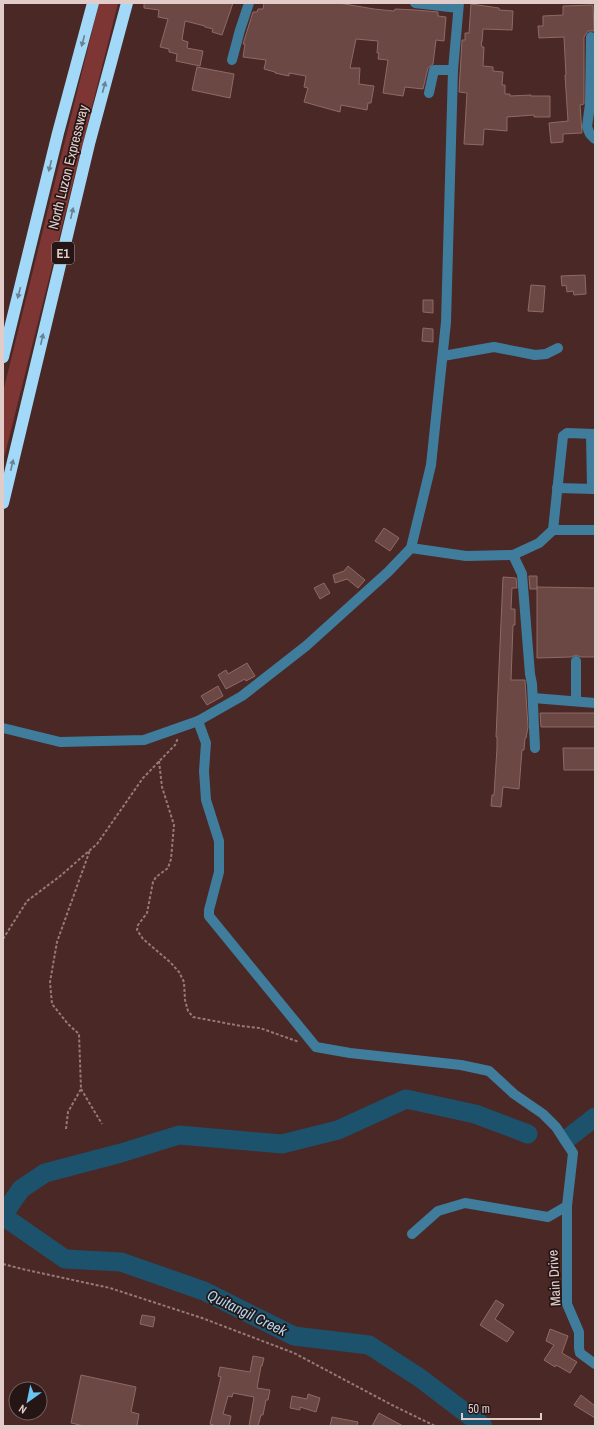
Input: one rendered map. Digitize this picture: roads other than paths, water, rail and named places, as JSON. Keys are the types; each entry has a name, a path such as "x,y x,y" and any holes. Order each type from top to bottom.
{"highway":[{"name":"North Luzon Expressway","path":"3,357 58,133 93,3"},
{"name":"North Luzon Expressway","path":"3,503 88,144 127,3"}],"street":[{"path":"232,60 249,3"},
{"path":"3,728 60,742 144,740 198,721 242,696 306,646 388,572 411,548 432,465 443,356 446,322 453,70 459,5 415,3"},
{"path":"591,37 590,104 587,127 590,134 595,139"},
{"path":"429,93 434,70 453,70"},
{"path":"443,356 494,347 535,355 546,354 558,348"},
{"path":"553,530 557,488 563,436 567,433 593,434 594,489 557,488"},
{"path":"411,548 466,556 513,555 539,542 553,530 595,530"},
{"path":"513,555 522,574 532,684 535,748"},
{"path":"576,660 576,702"},
{"path":"533,698 595,703"},
{"name":"Main Drive","path":"198,721 206,743 204,771 206,800 219,841 219,872 209,910 209,916 316,1047 350,1053 461,1065 489,1070 514,1094 543,1114 556,1127 573,1153 567,1206 567,1304 579,1332 580,1352 595,1364"},
{"path":"412,1234 438,1211 465,1202 548,1217 567,1206"}],"waterway":[{"path":"3,1215 21,1189 45,1173 121,1153 179,1135 282,1144 338,1130 406,1099 475,1114 528,1134"},
{"path":"568,1138 595,1117"},
{"name":"Quitangil Creek","path":"3,1216 65,1259 121,1262 204,1291 294,1336 369,1345 420,1378 483,1426"}]}
